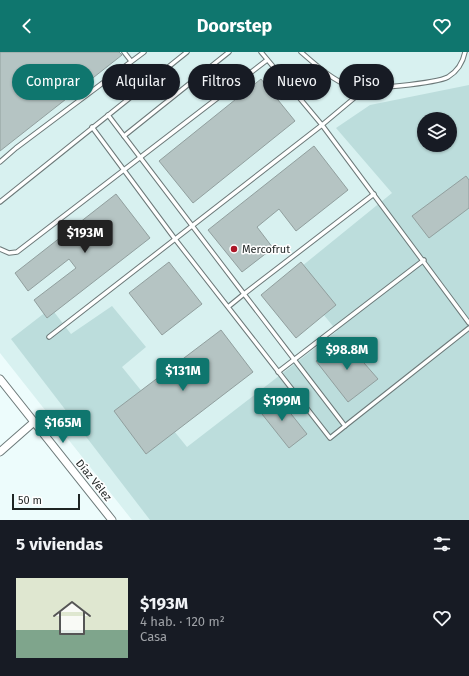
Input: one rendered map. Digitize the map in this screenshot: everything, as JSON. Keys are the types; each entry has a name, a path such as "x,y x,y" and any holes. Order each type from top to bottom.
{"street":[{"name":"Díaz Vélez","path":"0,379 112,520"},
{"path":"0,452 34,422"}],"lane":[{"path":"124,52 131,61"},
{"path":"0,162 16,148 144,52"},
{"path":"0,202 187,52"},
{"path":"124,136 229,52"},
{"path":"261,52 322,125 424,260 469,323"},
{"path":"301,52 326,73 339,80"},
{"path":"394,86 442,80 457,69 464,60 464,52"},
{"path":"0,250 9,253 17,252 125,171 267,60"},
{"path":"49,336 322,125 351,100"},
{"path":"108,115 294,358 344,426"},
{"path":"92,128 175,239 330,438 469,328"},
{"path":"228,306 374,194"},
{"path":"278,372 294,358 424,260"}],"shaded area":[{"name":"Mercofrut","path":"0,52 469,52 469,520 132,520 0,353"},
{"path":"469,85 469,520 150,520 11,339 51,308 71,334 112,306 146,347 122,367 187,447 337,331 291,275 392,193 336,128 370,105"}],"building":[{"path":"0,52 119,52 122,55 111,64 102,64 102,71 94,77 94,64 12,64 12,100 65,100 0,151"},
{"path":"261,79 263,81 263,100 278,100 295,121 193,203 159,161 235,100 255,100 255,84"},
{"path":"314,146 348,190 296,231 279,209 257,227 273,248 242,272 208,230"},
{"path":"466,176 469,180 469,208 429,238 412,216"},
{"path":"116,194 150,238 47,318 34,300 76,268 69,259 28,291 15,273"},
{"path":"169,262 202,304 162,335 129,293"},
{"path":"301,262 336,305 296,338 261,295"},
{"path":"221,330 253,372 146,454 114,411"},
{"path":"344,340 378,379 348,402 316,361"},
{"path":"276,395 307,434 289,448 258,409"}],"place":[{"name":"Mercofrut","path":"234,249"}]}
